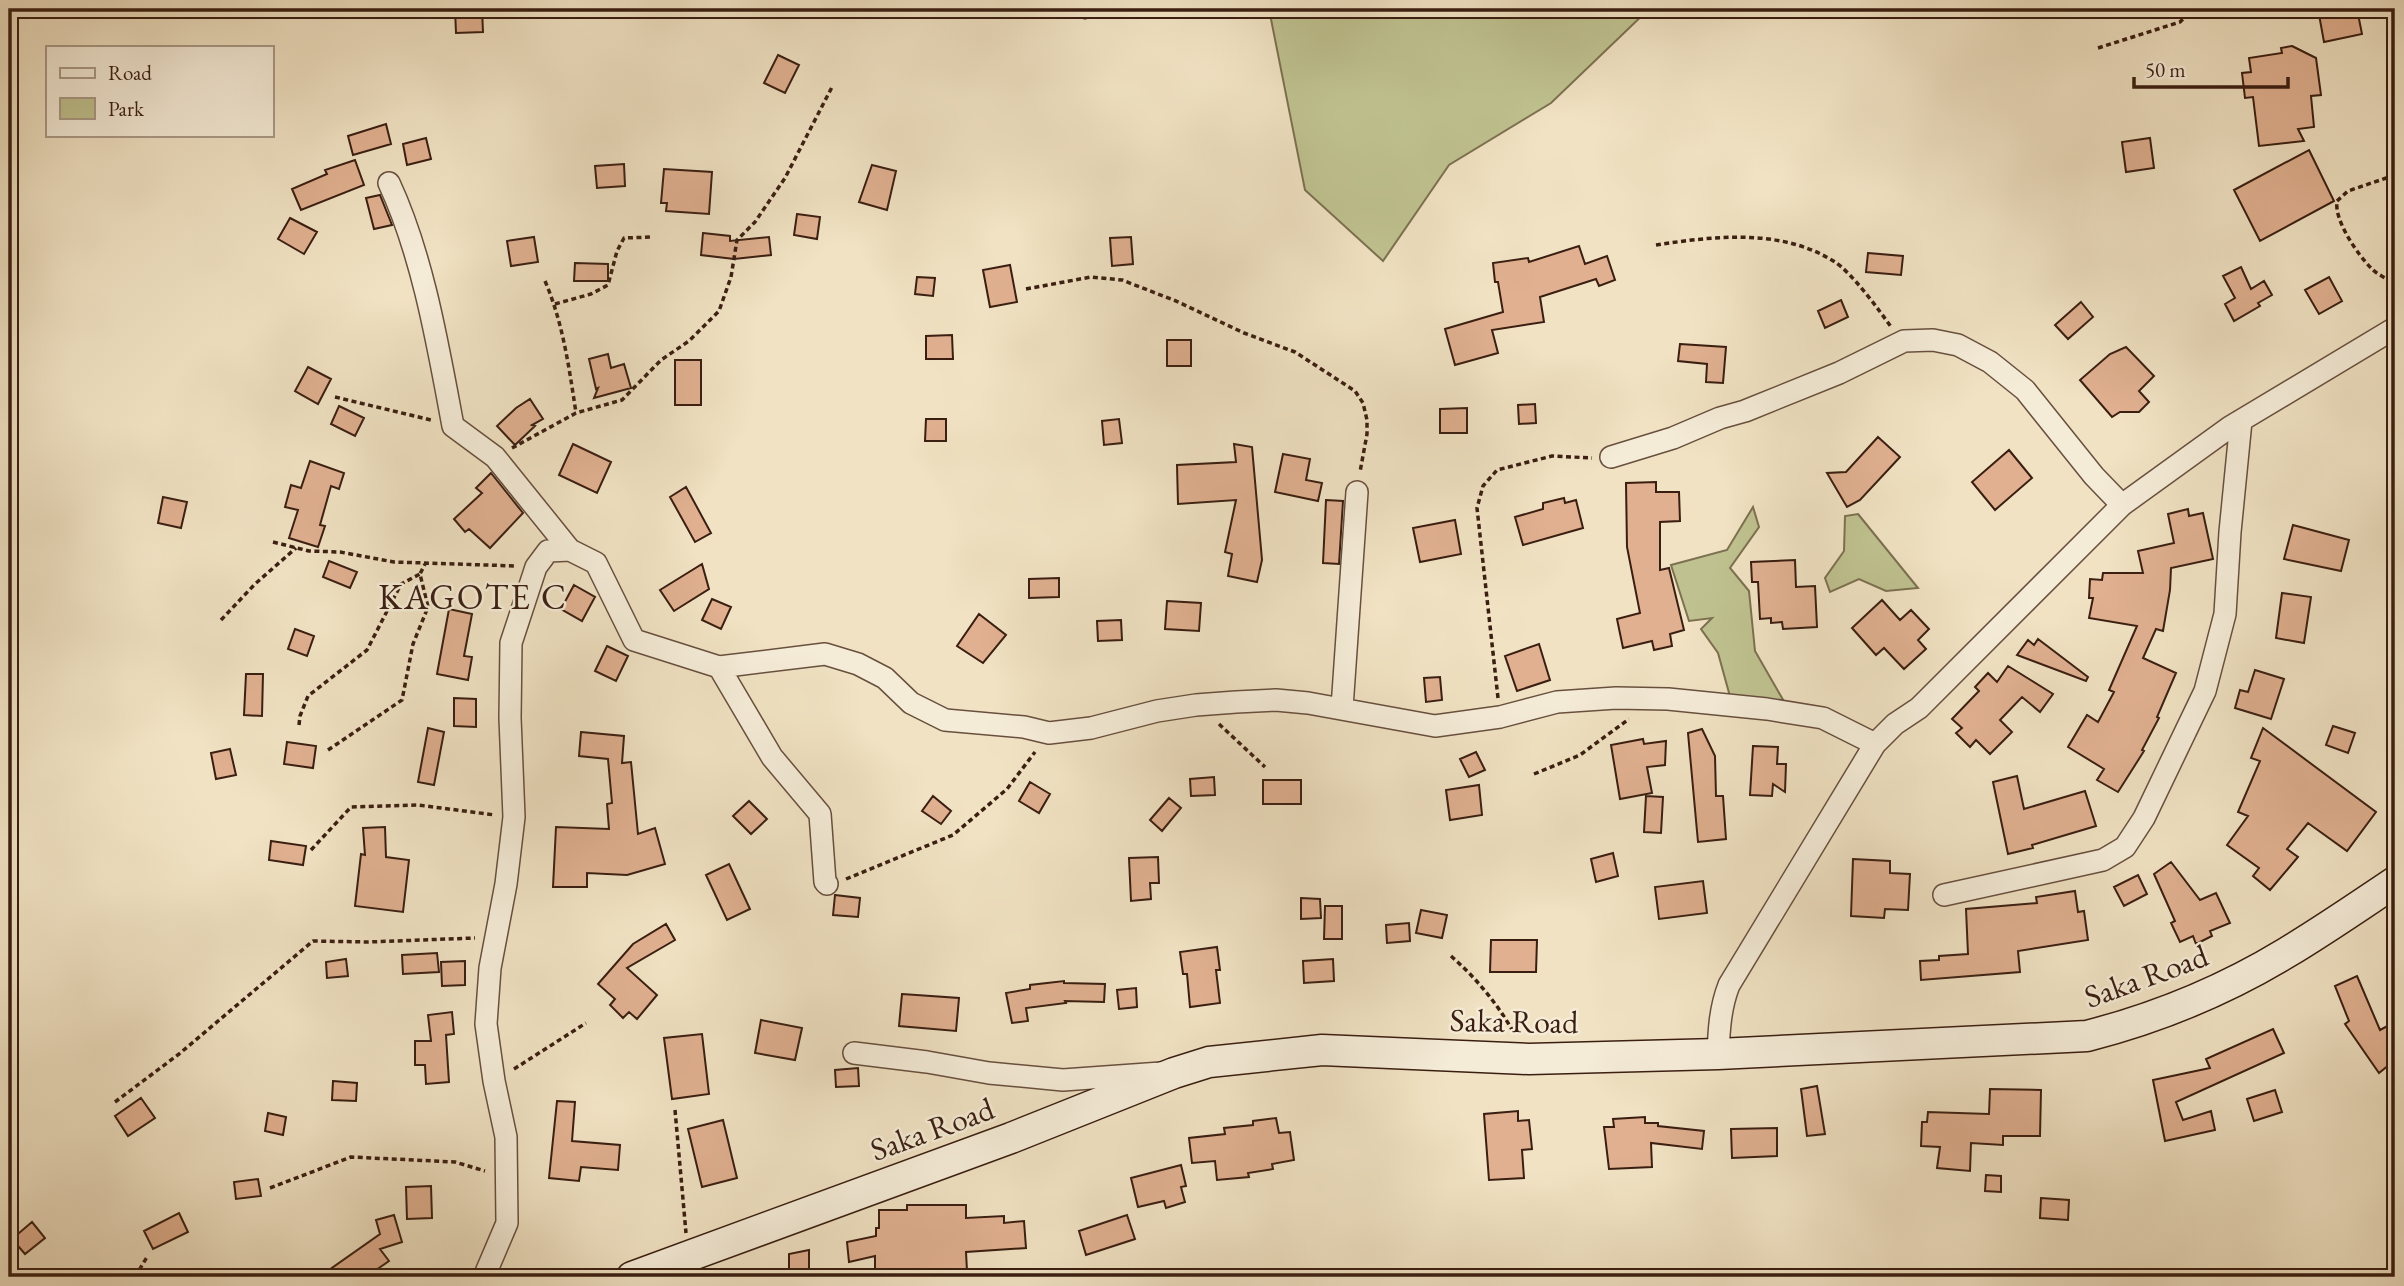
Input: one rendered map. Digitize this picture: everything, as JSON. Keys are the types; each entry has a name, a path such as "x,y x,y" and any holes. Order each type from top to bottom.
{"main road":[{"name":"Saka Road","path":"632,1277 1209,1062 1322,1050 1528,1059 1718,1054 2087,1036 2130,1025 2213,992 2285,953 2395,882"}],"street":[{"path":"389,183 417,263 437,338 453,426 495,457 570,550 596,563 634,640 719,667 825,654 858,664 885,678 911,703 945,720 1024,727 1049,733 1091,729 1157,710 1276,700 1342,708 1435,726 1500,717 1557,702 1668,699 1767,709 1823,719 1875,744"},
{"path":"1718,1054 1719,1020 1729,985 1875,744 1895,724 1919,708 2122,505 2241,421 2395,328"},
{"path":"1611,457 1673,438 1720,418 1745,411 1839,373 1904,341 1933,340 1958,345 1990,362 2025,390 2094,476 2122,505"},
{"path":"1944,895 2104,860 2125,847 2144,818 2205,691 2217,650 2225,614 2241,421"},
{"path":"1342,708 1357,492"},
{"path":"484,1277 507,1223 506,1137 486,1024 490,968 506,884 514,817 511,643 536,567 548,551 570,550"},
{"path":"719,667 772,757 820,814 827,884"},
{"path":"854,1053 989,1073 1063,1080 1140,1073 1174,1073"}],"path":[{"path":"2098,48 2180,22 2193,9"},
{"path":"495,457 576,413 622,400 661,360 689,341 719,311 731,277 737,240 755,222 786,178 832,87"},
{"path":"2395,175 2348,191 2337,201 2335,211 2348,236 2373,270 2395,284"},
{"path":"555,304 591,294 608,285 617,251 624,238 653,237"},
{"path":"1656,245 1694,239 1748,237 1794,243 1837,262 1879,308 1891,329 1904,341"},
{"path":"1026,289 1091,277 1122,280 1176,301 1244,333 1296,352 1337,377 1355,391 1363,403 1367,419 1367,435 1357,492"},
{"path":"545,281 555,304 564,339 576,413"},
{"path":"335,397 453,426"},
{"path":"1500,717 1477,508 1483,486 1497,470 1552,456 1590,459 1611,457"},
{"path":"273,541 296,548 425,564 536,567"},
{"path":"221,620 255,584 296,548"},
{"path":"299,725 308,696 367,650 401,584 420,574 425,564"},
{"path":"328,750 402,700 413,644 428,607 420,574"},
{"path":"1196,705 1265,767"},
{"path":"1534,774 1580,755 1632,717"},
{"path":"827,884 893,861 953,835 1007,789 1049,733"},
{"path":"311,850 351,807 418,805 514,817"},
{"path":"115,1102 259,989 313,941 485,938"},
{"path":"1451,956 1469,972 1500,1008 1528,1059"},
{"path":"494,1081 586,1023"},
{"path":"676,1110 689,1256"},
{"path":"270,1188 351,1157 455,1162 508,1178"},
{"path":"135,1277 147,1256"}],"green space":[{"path":"1060,9 1111,9 1085,19"},
{"path":"1269,9 1649,9 1551,103 1449,165 1383,261 1305,190"},
{"path":"1753,507 1759,527 1730,568 1749,591 1755,651 1789,710 1731,700 1718,653 1701,629 1712,618 1689,621 1671,565 1727,550"},
{"path":"1858,514 1918,588 1886,591 1859,579 1830,592 1825,578 1844,551 1845,516"}],"building":[{"path":"455,9 482,9 483,32 456,33"},
{"path":"2318,9 2357,9 2362,34 2324,42"},
{"path":"2292,46 2316,58 2321,95 2311,96 2314,127 2298,129 2304,141 2259,146 2253,97 2245,98 2242,73 2251,72 2249,58 2282,53 2281,48"},
{"path":"778,55 799,65 785,93 764,83"},
{"path":"386,124 391,144 353,155 348,136"},
{"path":"426,138 431,159 407,165 403,144"},
{"path":"2150,138 2154,168 2126,172 2122,142"},
{"path":"2309,150 2334,201 2260,241 2234,190"},
{"path":"355,160 364,185 301,210 292,189 327,174 325,170"},
{"path":"624,164 625,186 597,188 595,166"},
{"path":"872,165 896,171 887,210 859,202"},
{"path":"664,169 712,172 709,214 666,211 667,203 661,203"},
{"path":"380,195 392,225 374,229 366,198"},
{"path":"797,214 820,217 817,239 794,235"},
{"path":"290,218 317,232 304,254 278,239"},
{"path":"703,233 730,236 730,241 769,237 771,255 734,259 701,255"},
{"path":"534,237 538,262 511,266 507,241"},
{"path":"1131,237 1133,264 1112,266 1110,238"},
{"path":"1579,246 1585,264 1607,256 1615,280 1599,286 1596,279 1540,297 1544,322 1492,330 1498,353 1455,365 1445,329 1503,312 1493,263 1528,258 1529,262"},
{"path":"1868,253 1903,256 1901,275 1866,272"},
{"path":"575,263 608,264 608,281 574,281"},
{"path":"1010,265 1017,302 990,307 983,270"},
{"path":"2241,267 2251,289 2264,281 2272,295 2258,303 2260,306 2234,321 2225,304 2235,298 2223,276"},
{"path":"917,277 935,278 933,296 915,294"},
{"path":"2329,277 2342,301 2319,314 2305,290"},
{"path":"1841,300 1848,317 1825,328 1818,311"},
{"path":"2081,302 2093,317 2068,339 2055,325"},
{"path":"952,335 953,359 926,359 926,336"},
{"path":"1167,340 1191,340 1191,366 1167,366"},
{"path":"1680,344 1726,347 1723,383 1706,382 1707,364 1678,361"},
{"path":"2126,347 2154,376 2139,391 2149,402 2139,412 2120,412 2112,417 2080,380 2110,354"},
{"path":"608,354 611,368 624,364 631,388 594,398 598,388 596,389 589,359"},
{"path":"675,360 701,360 701,405 675,405"},
{"path":"308,367 331,379 318,404 295,391"},
{"path":"530,399 543,419 532,425 535,426 515,445 497,426"},
{"path":"1535,404 1536,423 1519,424 1518,405"},
{"path":"339,406 364,418 355,436 331,424"},
{"path":"1467,408 1467,433 1440,433 1440,409"},
{"path":"926,419 946,419 946,441 925,441"},
{"path":"1119,419 1122,443 1104,445 1102,421"},
{"path":"1878,437 1900,457 1860,500 1847,507 1827,473 1846,472"},
{"path":"573,444 611,462 597,493 559,475"},
{"path":"1234,444 1252,447 1262,560 1257,582 1228,576 1232,554 1225,552 1236,500 1178,504 1177,465 1236,462"},
{"path":"2009,450 2032,478 1995,510 1972,482"},
{"path":"1283,454 1310,459 1306,480 1322,483 1318,501 1275,492"},
{"path":"310,461 344,473 339,489 331,486 320,525 325,526 318,547 289,538 298,510 285,507 291,485 301,488"},
{"path":"491,473 523,513 490,548 469,529 465,532 454,519 482,493 476,488"},
{"path":"1656,482 1656,492 1679,492 1680,521 1660,522 1660,570 1669,568 1684,630 1670,634 1672,646 1654,650 1652,641 1623,648 1617,619 1640,613 1627,547 1626,483"},
{"path":"686,487 711,533 695,542 670,497"},
{"path":"163,497 187,502 181,528 158,523"},
{"path":"1564,498 1565,503 1576,500 1583,528 1523,545 1515,517 1543,509 1543,503"},
{"path":"1326,500 1343,501 1339,564 1323,563"},
{"path":"2188,509 2189,516 2203,513 2213,559 2171,568 2163,631 2156,629 2143,658 2176,673 2157,717 2159,718 2142,750 2144,751 2118,792 2097,780 2104,769 2068,747 2087,715 2098,722 2114,692 2109,690 2137,626 2089,618 2093,598 2089,598 2090,579 2102,580 2103,573 2143,573 2138,551 2174,543 2168,514"},
{"path":"1455,520 1461,554 1420,562 1413,528"},
{"path":"2293,525 2349,540 2341,571 2284,559"},
{"path":"1795,560 1796,587 1815,586 1817,627 1783,629 1782,622 1771,623 1771,618 1760,619 1758,582 1752,582 1751,562"},
{"path":"329,561 357,572 350,588 323,577"},
{"path":"702,564 709,589 674,611 660,590"},
{"path":"1059,578 1059,597 1029,598 1029,579"},
{"path":"574,585 595,597 582,621 561,609"},
{"path":"2282,593 2311,597 2304,643 2276,638"},
{"path":"712,599 731,607 721,629 702,620"},
{"path":"1882,600 1900,620 1911,610 1929,629 1918,640 1926,649 1904,669 1884,648 1876,655 1852,628"},
{"path":"1167,601 1201,603 1199,631 1165,629"},
{"path":"449,609 472,614 464,656 472,657 468,680 437,674"},
{"path":"979,614 1006,635 983,663 957,646"},
{"path":"1121,620 1122,640 1098,641 1097,621"},
{"path":"295,629 314,636 307,656 288,649"},
{"path":"2038,639 2088,677 2086,681 2017,655 2028,640 2034,645"},
{"path":"1539,644 1550,680 1517,691 1505,656"},
{"path":"607,646 628,656 616,681 595,671"},
{"path":"2008,666 2053,694 2040,712 2022,697 2000,720 2012,732 1990,754 1976,740 1970,747 1956,733 1962,728 1952,719 1979,691 1975,687 1988,673 1997,682"},
{"path":"2255,670 2284,679 2271,719 2235,708 2240,690 2248,692"},
{"path":"246,674 263,674 262,716 244,715"},
{"path":"1440,677 1442,700 1426,702 1424,678"},
{"path":"454,698 476,699 476,727 454,726"},
{"path":"2333,726 2355,733 2348,753 2326,745"},
{"path":"428,728 444,732 434,785 418,782"},
{"path":"2263,728 2376,812 2347,851 2308,823 2287,849 2298,857 2270,890 2253,876 2259,868 2227,845 2248,816 2238,812 2260,761 2251,758"},
{"path":"1702,729 1715,756 1716,796 1723,796 1726,839 1698,842 1688,733"},
{"path":"581,732 624,736 622,763 631,762 638,834 655,828 665,864 627,875 587,873 587,887 553,887 556,827 609,829 607,804 612,803 608,759 579,756"},
{"path":"1643,739 1644,744 1666,741 1665,765 1647,767 1652,793 1620,799 1611,745"},
{"path":"287,742 316,746 313,768 284,764"},
{"path":"1753,746 1778,747 1777,764 1786,764 1785,792 1773,784 1772,796 1750,795"},
{"path":"230,749 236,775 216,779 211,753"},
{"path":"1476,752 1485,770 1469,777 1460,759"},
{"path":"2017,776 2024,809 2085,791 2096,826 2008,854 1993,782"},
{"path":"1214,777 1215,795 1191,796 1190,779"},
{"path":"1263,780 1301,780 1301,804 1263,804"},
{"path":"1030,782 1050,794 1039,813 1019,801"},
{"path":"1479,785 1482,815 1450,820 1446,790"},
{"path":"933,796 951,811 941,824 922,811"},
{"path":"1646,796 1663,797 1661,833 1644,832"},
{"path":"1169,798 1181,808 1162,831 1150,820"},
{"path":"749,801 767,819 751,834 733,816"},
{"path":"385,827 386,857 409,860 403,912 355,906 361,854 365,855 363,828"},
{"path":"271,841 306,846 303,865 269,860"},
{"path":"1613,853 1618,876 1596,882 1591,859"},
{"path":"1158,857 1159,883 1150,883 1151,899 1131,901 1129,858"},
{"path":"1853,859 1890,861 1890,873 1910,874 1908,910 1885,909 1884,918 1851,916"},
{"path":"2171,862 2200,900 2216,893 2230,923 2210,931 2212,936 2196,944 2193,936 2180,942 2171,923 2175,921 2154,874"},
{"path":"729,864 750,909 727,920 706,875"},
{"path":"2138,875 2147,894 2124,906 2114,887"},
{"path":"1703,881 1707,913 1659,919 1655,887"},
{"path":"2075,891 2078,912 2084,911 2088,940 2018,951 2020,972 1921,980 1920,961 1939,960 1939,956 1968,954 1966,909 2037,903 2036,897"},
{"path":"835,895 860,898 858,917 833,915"},
{"path":"1301,898 1320,899 1321,918 1301,919"},
{"path":"1325,906 1342,906 1342,939 1324,939"},
{"path":"1421,910 1447,915 1442,938 1416,933"},
{"path":"1409,923 1410,941 1387,943 1386,925"},
{"path":"666,924 675,940 627,968 657,995 637,1019 629,1012 623,1018 610,1005 615,999 598,984 633,944"},
{"path":"1491,940 1537,940 1536,972 1490,972"},
{"path":"1217,947 1220,970 1216,970 1220,1003 1190,1007 1187,974 1183,974 1180,952"},
{"path":"437,953 439,972 403,974 402,955"},
{"path":"346,959 348,976 327,978 326,962"},
{"path":"1333,959 1334,981 1304,983 1303,961"},
{"path":"465,961 465,985 442,986 441,962"},
{"path":"2357,976 2380,1030 2395,1022 2395,1060 2379,1073 2345,1024 2349,1021 2335,986"},
{"path":"1064,981 1105,984 1104,1002 1065,1001 1066,1003 1026,1008 1028,1021 1012,1023 1006,993 1030,989 1030,985"},
{"path":"1136,988 1137,1007 1119,1009 1117,990"},
{"path":"902,994 959,998 956,1031 899,1026"},
{"path":"452,1012 454,1034 446,1035 449,1082 426,1084 425,1065 415,1065 415,1041 431,1041 428,1015"},
{"path":"761,1020 802,1028 795,1060 755,1053"},
{"path":"2273,1029 2284,1053 2176,1102 2183,1120 2211,1111 2215,1130 2165,1141 2153,1080 2210,1068 2206,1059"},
{"path":"702,1034 709,1094 672,1099 664,1038"},
{"path":"858,1068 859,1086 836,1087 835,1070"},
{"path":"333,1081 357,1083 356,1101 332,1100"},
{"path":"1817,1086 1825,1134 1807,1136 1801,1089"},
{"path":"1990,1089 2041,1090 2040,1136 2003,1136 2003,1145 1971,1143 1970,1171 1937,1168 1940,1147 1921,1146 1922,1122 1927,1122 1928,1112 1989,1114"},
{"path":"2275,1090 2282,1112 2254,1121 2247,1099"},
{"path":"141,1098 155,1118 128,1136 115,1116"},
{"path":"557,1101 575,1102 572,1141 620,1145 618,1170 581,1167 579,1181 549,1178"},
{"path":"1518,1111 1518,1121 1529,1120 1532,1149 1522,1150 1524,1178 1489,1180 1484,1114"},
{"path":"268,1113 286,1117 283,1135 265,1131"},
{"path":"1645,1117 1645,1123 1704,1131 1702,1149 1651,1143 1652,1167 1609,1169 1604,1127 1614,1127 1613,1119"},
{"path":"1276,1118 1279,1133 1290,1132 1294,1160 1272,1164 1273,1169 1248,1173 1249,1177 1217,1180 1215,1161 1192,1163 1189,1138 1225,1134 1224,1128 1253,1125 1253,1121"},
{"path":"723,1120 737,1178 702,1187 688,1129"},
{"path":"1777,1128 1777,1156 1732,1158 1731,1129"},
{"path":"1181,1165 1186,1186 1181,1187 1185,1202 1166,1208 1164,1201 1138,1207 1131,1178"},
{"path":"1986,1175 2001,1176 2001,1192 1985,1191"},
{"path":"258,1179 261,1196 236,1199 234,1182"},
{"path":"431,1186 432,1218 407,1219 406,1187"},
{"path":"2041,1198 2069,1200 2068,1220 2040,1218"},
{"path":"907,1205 966,1205 966,1218 1004,1216 1004,1223 1024,1221 1026,1248 966,1252 967,1271 934,1272 934,1277 875,1277 875,1256 849,1262 847,1242 876,1236 879,1210 907,1210"},
{"path":"179,1213 188,1232 153,1249 144,1231"},
{"path":"394,1215 402,1242 380,1249 389,1261 366,1277 319,1277 380,1234 376,1220"},
{"path":"1127,1215 1135,1239 1086,1255 1079,1231"},
{"path":"32,1222 45,1238 25,1254 12,1239"},
{"path":"809,1250 809,1277 789,1277 789,1254"}],"district":[{"name":"KAGOTE C","path":"473,597"}]}
